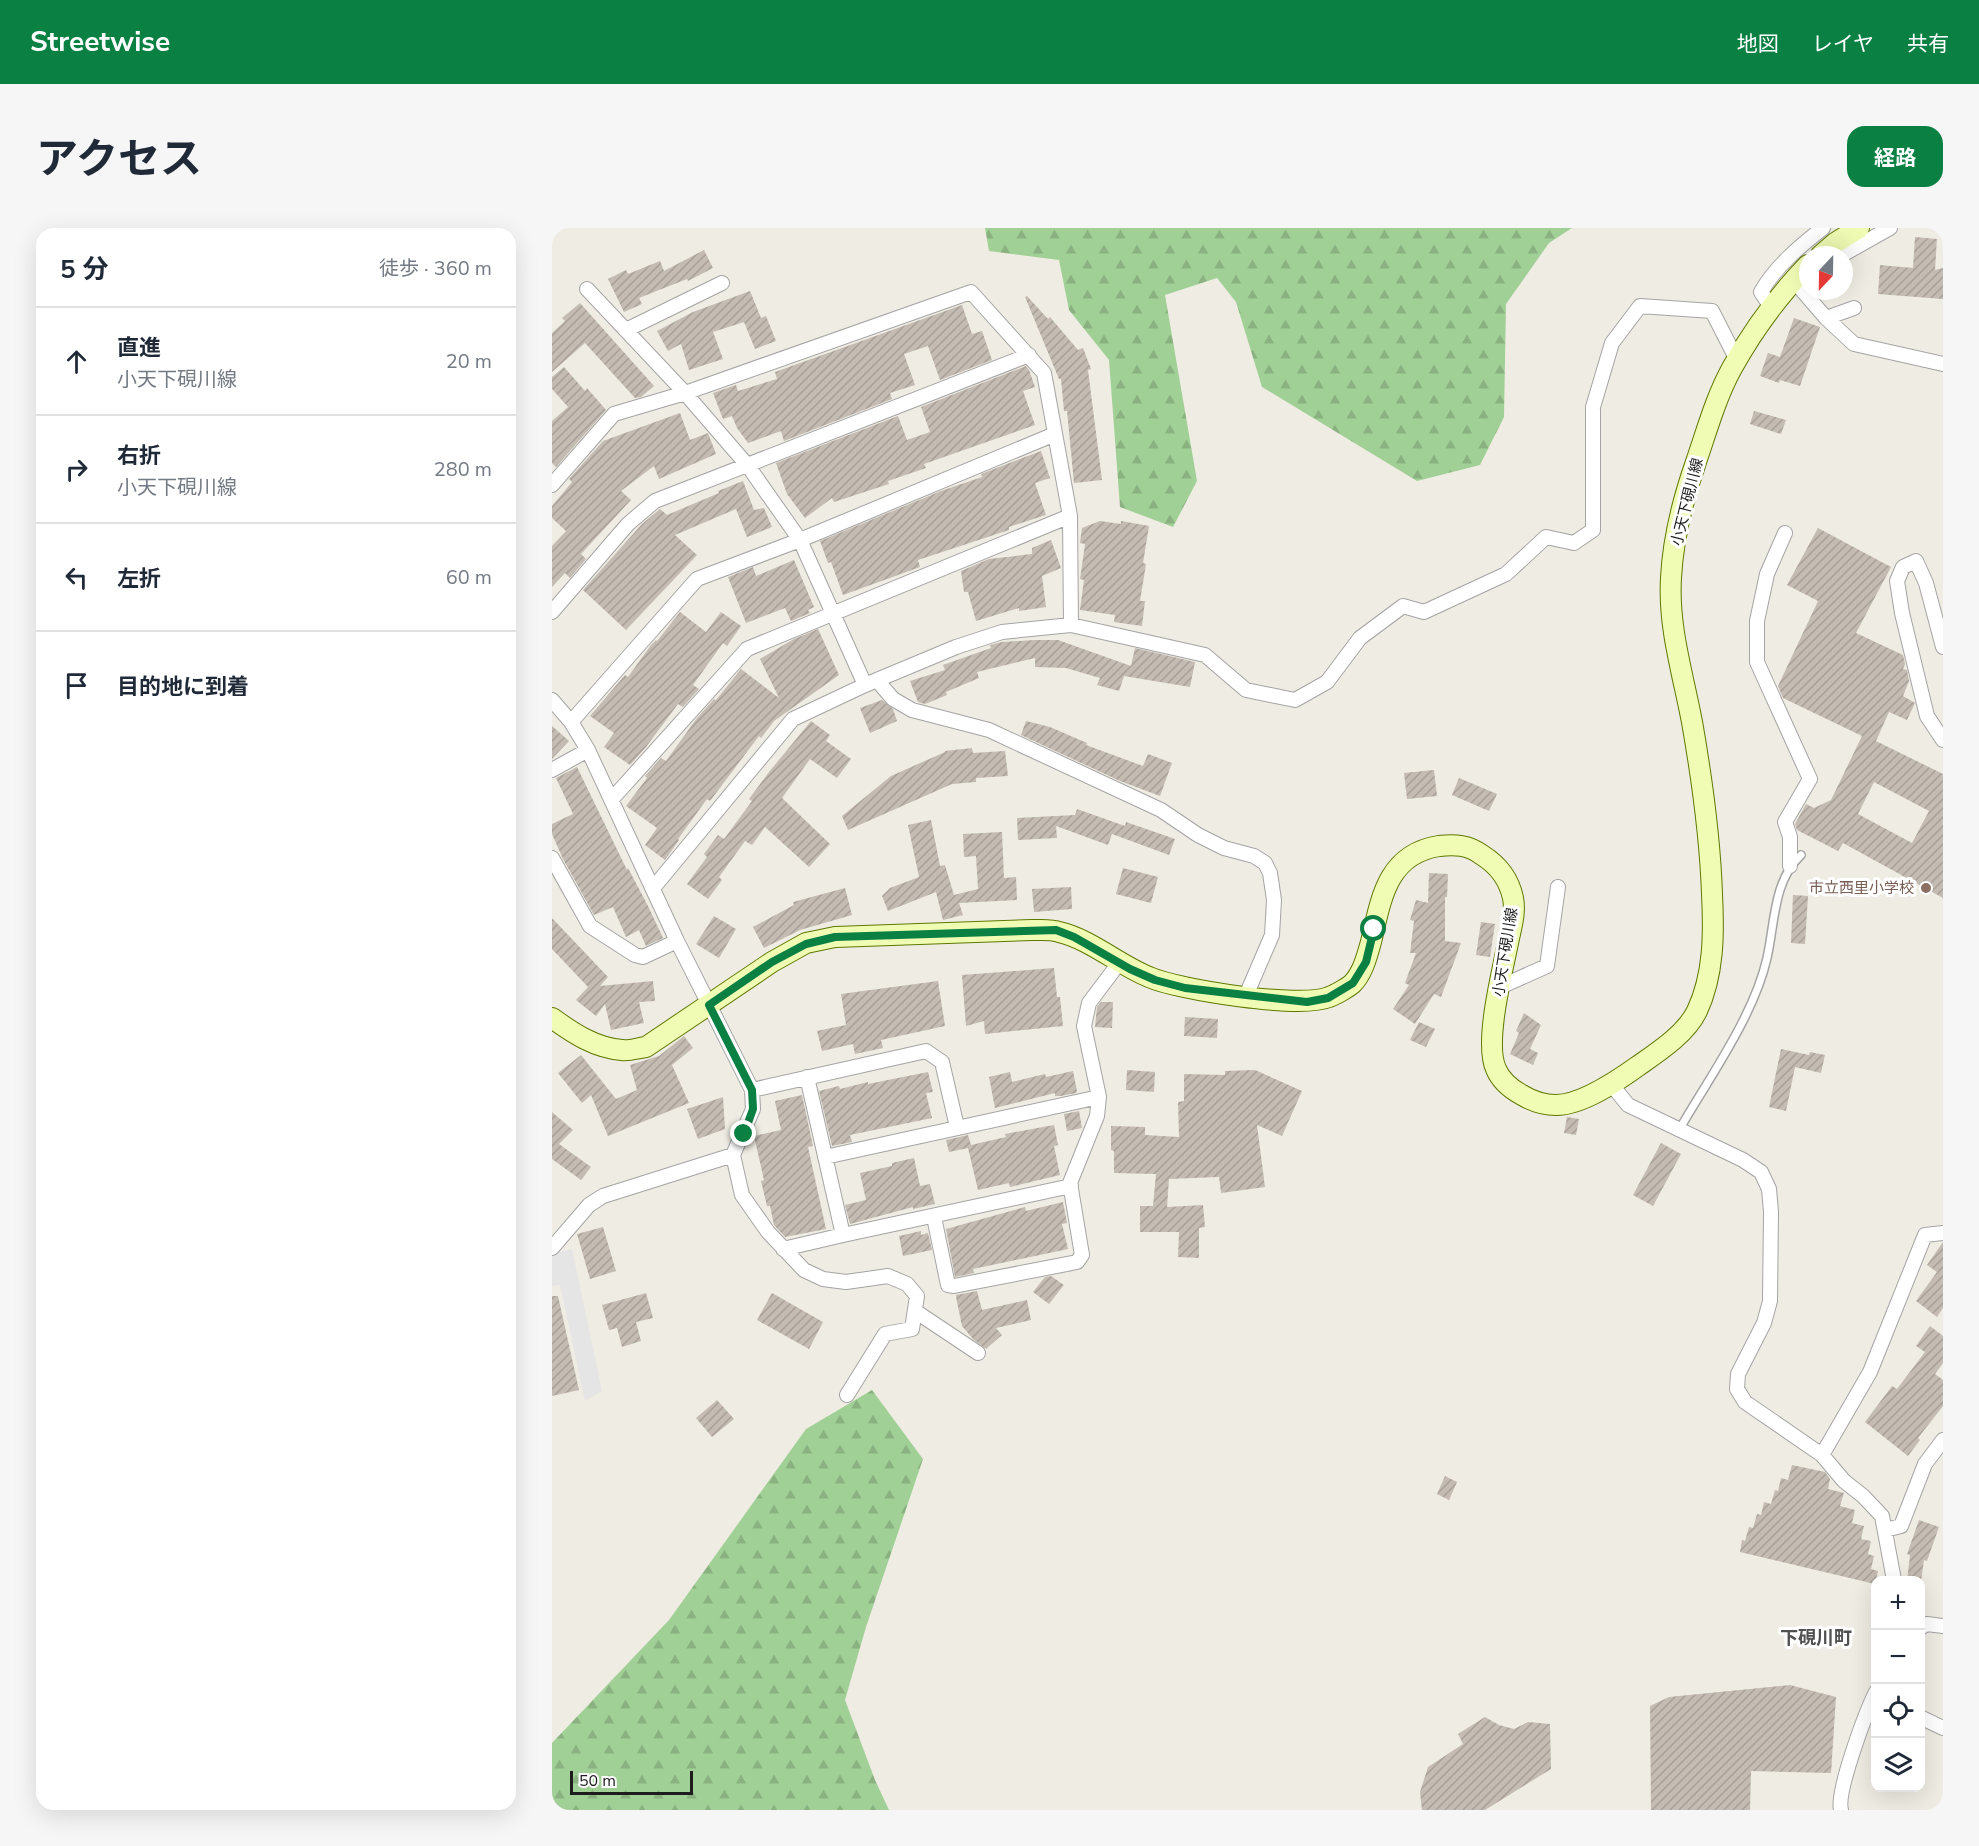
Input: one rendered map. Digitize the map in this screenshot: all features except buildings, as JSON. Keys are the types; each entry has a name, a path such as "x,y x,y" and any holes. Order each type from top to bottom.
{"main road":[{"path":"1834,246 1859,228"},
{"name":"小天下硯川線","path":"552,1018 573,1033 599,1045 623,1050 645,1047 772,962 806,944 835,937 1056,930 1074,937 1119,963 1155,980 1185,988 1307,1002 1328,998 1353,983 1366,962 1384,890 1390,876 1408,857 1433,847 1458,844 1479,852 1503,873 1513,896 1514,915 1492,1042 1495,1068 1510,1088 1531,1101 1562,1105 1579,1100 1611,1084 1675,1038 1697,1013 1712,961 1710,840 1692,722 1672,627 1671,578 1677,529 1690,478 1714,406 1737,360 1771,307 1799,286"}],"street":[{"path":"1771,307 1761,292 1769,278 1805,242 1823,228"},
{"path":"1853,249 1890,228"},
{"path":"626,330 722,283"},
{"path":"587,289 685,393 748,465 800,540 865,685"},
{"path":"552,485 614,414 685,393 971,292 1044,373 1070,516 1071,625"},
{"path":"1813,300 1826,318 1854,344 1943,364"},
{"path":"654,887 793,720 879,679 956,647 1002,632 1071,625 1205,655 1246,690 1295,700 1327,682 1360,638 1403,606 1424,612 1506,574 1546,537 1574,543 1593,530 1593,407 1612,343 1640,306 1712,310 1737,360"},
{"path":"1826,318 1854,308"},
{"path":"552,612 628,524 655,501 1029,355"},
{"path":"571,722 697,579 800,540 1055,434"},
{"path":"612,799 747,649 1070,516"},
{"path":"1785,533 1767,574 1757,621 1757,662 1810,779 1785,822 1790,837 1790,866"},
{"path":"1943,647 1929,593 1917,561 1902,567 1897,581 1902,613 1927,716 1943,740"},
{"path":"879,679 881,685 893,699 912,710 989,730 1161,810 1198,836 1224,848 1254,856 1265,863 1270,873 1274,900 1272,935 1248,996"},
{"path":"552,700 571,722 588,750 678,941 752,1090 753,1109 733,1155 742,1195 768,1232 804,1270 823,1279 846,1282 888,1276 907,1284 917,1296 912,1329 885,1334 847,1395"},
{"path":"552,770 588,750"},
{"path":"552,858 590,926 599,932 635,955 643,957 678,941"},
{"path":"1500,987 1547,966 1558,887"},
{"path":"934,1217 948,1285 954,1286 1077,1262 1082,1255 1070,1183 1096,1116 1099,1097 1084,1026 1089,1003 1119,963"},
{"path":"752,1090 926,1051 942,1062 957,1127"},
{"path":"807,1077 843,1236"},
{"path":"1611,1084 1628,1106 1743,1160 1761,1172 1769,1189 1771,1212 1770,1301 1764,1323 1738,1374 1737,1389 1744,1402 1822,1455 1844,1481 1863,1496 1882,1516 1893,1576"},
{"path":"825,1157 1099,1097"},
{"path":"552,1248 589,1205 603,1196 733,1155"},
{"path":"783,1249 1071,1186"},
{"path":"1822,1455 1870,1372 1925,1235 1943,1233"},
{"path":"915,1311 978,1353"},
{"path":"1885,1530 1900,1526 1925,1464 1943,1440"},
{"path":"1925,1625 1943,1626"},
{"path":"1841,1810 1841,1792 1871,1701"},
{"path":"1925,1719 1943,1728"}],"lane":[{"path":"1679,1130 1745,1016 1757,990 1767,959 1780,887 1790,866 1801,855"}],"green space":[{"path":"985,228 1572,228 1549,243 1506,304 1504,417 1480,465 1417,481 1262,387 1236,302 1217,278 1165,295 1197,481 1173,527 1120,507 1109,360 1069,310 1059,260 989,251"},
{"path":"872,1390 923,1459 866,1627 845,1700 875,1780 889,1810 552,1810 552,1743 669,1620 806,1429"}],"shaded area":[{"path":"572,1249 602,1391 585,1401 560,1285 552,1286 552,1256 555,1253"}],"place":[{"name":"市立西里小学校","path":"1926,888"}],"district":[{"name":"下硯川町","path":"1816,1638"}],"route":[{"path":"744,1134 753,1109 752,1090 709,1005 772,962 806,944 835,937 1056,930 1074,937 1130,969 1155,980 1185,988 1307,1002 1328,998 1353,983 1366,962 1374,929"}]}
